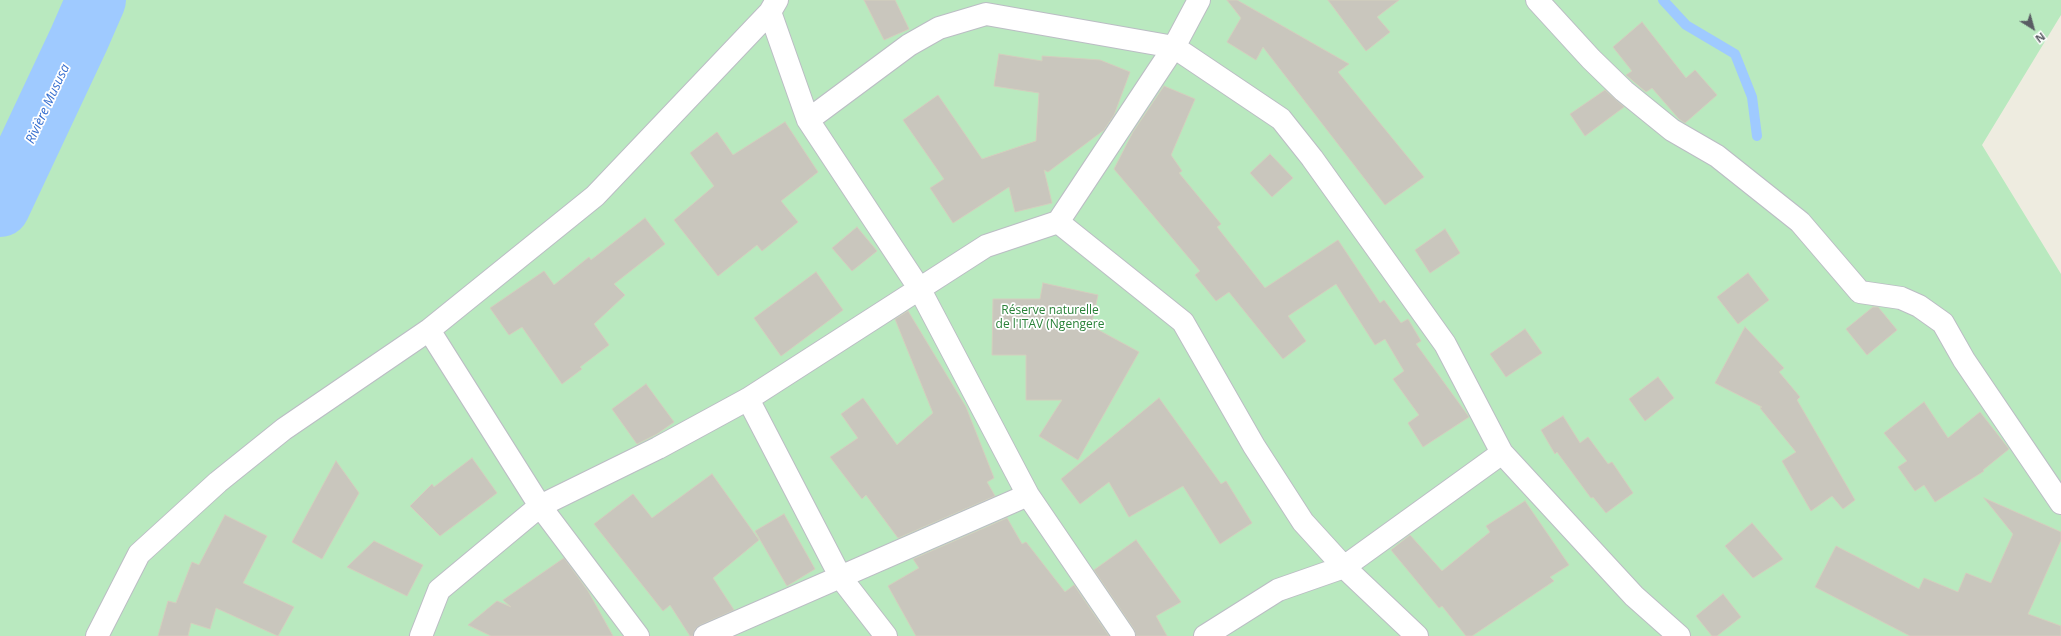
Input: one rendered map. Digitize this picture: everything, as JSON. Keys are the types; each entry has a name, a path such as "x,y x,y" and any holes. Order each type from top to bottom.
{"street":[{"path":"421,636 439,590 540,506 658,448 748,399 986,246 1058,222 1174,47 1199,0"},
{"path":"1537,0 1591,59 1624,91 1672,130 1717,156 1800,222 1860,292 1901,298 1919,306 1943,323 1964,360 2061,502"},
{"path":"774,6 808,120 919,288 1028,495 1124,636"},
{"path":"97,636 139,554 218,482 284,429 429,330 595,196 774,6"},
{"path":"808,120 909,45 939,28 986,14 1174,47 1281,119 1312,158 1445,344 1502,452 1634,596 1679,636"},
{"path":"1058,222 1183,322 1254,446 1303,522 1344,567 1418,636"},
{"path":"429,330 540,506 638,636"},
{"path":"748,399 841,578 886,636"},
{"path":"1205,636 1278,590 1344,567 1502,452"},
{"path":"704,636 841,578 1028,495"}],"green space":[{"name":"Réserve naturelle de l'ITAV (Ngengere","path":"0,0 2061,0 2061,15 1982,145 2061,274 2061,636 0,636"}],"building":[{"path":"864,0 895,0 909,29 884,40"},
{"path":"1227,0 1237,0 1349,64 1338,72 1424,177 1385,205 1263,47 1256,60 1227,42 1241,18"},
{"path":"1328,0 1399,0 1377,17 1390,32 1366,51"},
{"path":"1642,22 1686,78 1695,70 1717,95 1685,123 1679,119 1652,88 1646,92 1626,75 1632,71 1613,47"},
{"path":"999,54 1042,61 1042,56 1100,60 1130,72 1114,115 1104,130 1048,172 1044,170 1052,203 1015,212 1009,187 953,223 930,188 944,179 903,120 938,95 982,159 1036,141 1039,93 994,86"},
{"path":"1164,86 1195,99 1171,155 1182,171 1179,173 1221,224 1217,227 1265,288 1338,240 1380,303 1384,300 1401,323 1408,319 1421,341 1416,344 1469,417 1423,447 1408,423 1419,415 1393,379 1404,371 1385,339 1375,345 1336,284 1288,316 1306,341 1283,359 1229,292 1216,301 1195,275 1200,271 1114,169 1133,132"},
{"path":"1605,90 1624,107 1585,136 1570,114"},
{"path":"785,122 818,172 781,201 798,222 762,251 757,245 718,276 674,220 714,186 690,153 717,132 733,155"},
{"path":"1270,154 1293,178 1272,197 1250,173"},
{"path":"645,218 665,244 614,284 625,295 594,324 609,345 580,367 582,369 562,384 522,327 509,335 490,308 544,271 554,285 589,257 591,260"},
{"path":"857,227 877,251 852,271 832,248"},
{"path":"1445,229 1460,253 1430,273 1415,250"},
{"path":"816,272 843,310 781,356 754,318"},
{"path":"1748,273 1769,300 1738,324 1717,297"},
{"path":"1043,283 1098,295 1091,326 1139,352 1078,460 1039,436 1062,400 1026,400 1026,355 992,355 993,299 1040,299"},
{"path":"1873,307 1878,307 1897,330 1867,355 1846,329"},
{"path":"908,311 966,407 994,478 987,482 995,496 898,538 866,495 862,499 830,457 858,438 841,414 863,398 897,445 933,413 895,319"},
{"path":"1745,327 1784,368 1779,372 1800,397 1797,400 1855,500 1843,509 1832,496 1811,511 1782,461 1796,452 1760,408 1762,407 1715,383"},
{"path":"1525,329 1542,353 1506,377 1490,354"},
{"path":"1658,377 1674,398 1645,421 1629,399"},
{"path":"646,384 674,422 657,434 637,444 612,409"},
{"path":"1159,398 1221,484 1226,481 1252,523 1220,544 1183,486 1129,517 1109,482 1080,504 1061,479"},
{"path":"1924,402 1948,438 1980,412 2009,449 1983,470 1984,471 1935,502 1924,485 1915,491 1898,467 1907,461 1884,433"},
{"path":"1563,416 1580,443 1588,437 1608,464 1612,462 1633,493 1606,513 1593,497 1591,498 1557,452 1555,454 1541,430"},
{"path":"472,458 497,493 440,536 410,506 432,484 434,487"},
{"path":"336,461 359,493 322,559 292,542"},
{"path":"712,474 759,540 713,578 734,610 700,625 695,629 693,636 690,636 670,605 663,611 594,524 633,494 652,518"},
{"path":"1984,498 2061,532 2061,540 2028,614 2061,626 2061,636 1910,636 1815,587 1836,546 1919,589 1924,578 1958,592 1966,573 1991,583 2013,534"},
{"path":"1525,501 1569,565 1550,577 1554,581 1472,636 1466,636 1442,606 1439,608 1391,550 1410,535 1442,571 1490,532 1486,526"},
{"path":"784,514 815,569 787,586 755,531"},
{"path":"225,515 267,536 243,583 294,607 278,636 216,608 210,629 191,623 188,636 158,636 168,601 176,603 192,562 199,565"},
{"path":"1007,518 1022,544 1026,542 1065,592 1074,585 1109,636 916,636 888,586 919,568 913,559"},
{"path":"1752,523 1783,559 1753,578 1725,546"},
{"path":"1136,540 1181,602 1156,616 1167,636 1136,636 1134,629 1094,570"},
{"path":"374,541 423,565 407,596 347,567"},
{"path":"564,558 588,591 613,636 491,636 468,625 497,601 511,607 503,600"},
{"path":"1723,594 1741,617 1717,636 1712,636 1696,616"}],"waterway":[{"name":"Rivière Mususa","path":"0,207 96,0"},
{"path":"1663,0 1686,25 1735,54 1752,97 1757,136"}]}
